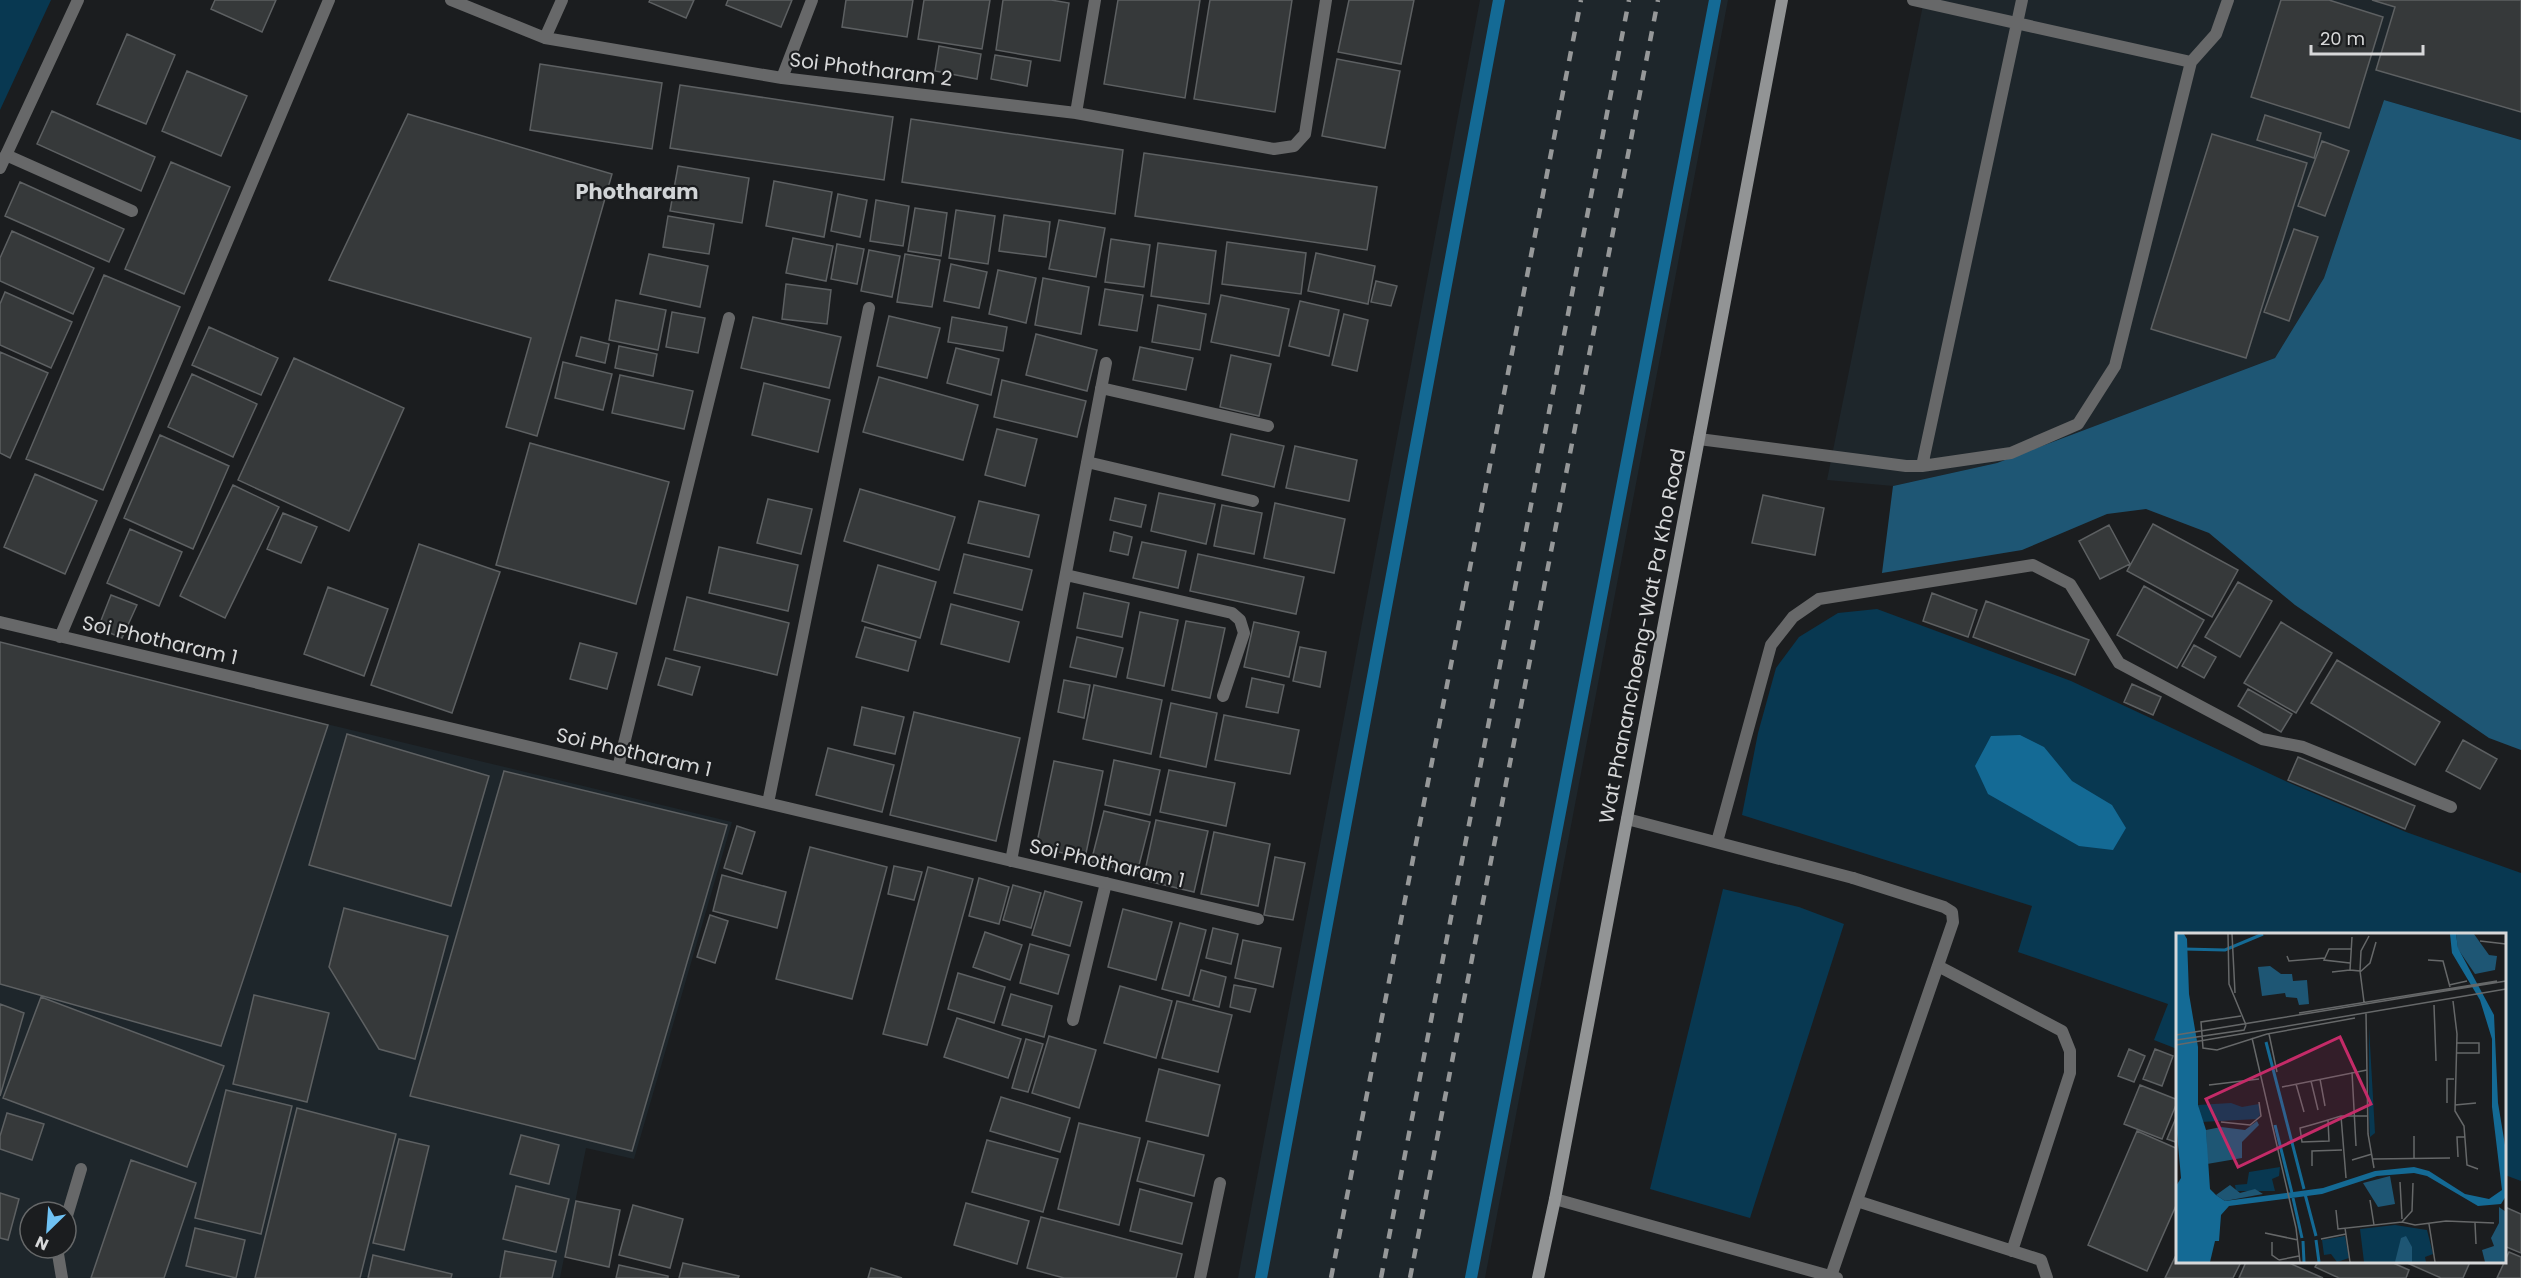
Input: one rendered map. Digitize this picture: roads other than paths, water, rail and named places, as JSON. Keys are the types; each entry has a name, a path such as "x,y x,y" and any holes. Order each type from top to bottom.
{"main road":[{"name":"Wat Phananchoeng-Wat Pa Kho Road","path":"1538,1278 1782,0"}],"street":[{"path":"0,168 78,0"},
{"path":"60,637 329,0"},
{"name":"Soi Photharam 2","path":"451,0 546,38 782,78 1076,113 1274,149 1294,146 1305,134 1326,0"},
{"path":"546,38 562,0"},
{"path":"782,78 812,0"},
{"path":"1076,113 1095,0"},
{"path":"1913,0 2191,62"},
{"path":"1922,466 2022,0"},
{"path":"1699,439 1922,466 2011,453 2078,424 2115,366 2191,62 2216,34 2228,0"},
{"path":"6,155 132,211"},
{"path":"768,803 869,308"},
{"path":"618,768 729,318"},
{"path":"1011,861 1106,363"},
{"path":"1101,388 1268,426"},
{"path":"1087,462 1253,501"},
{"path":"1717,842 1771,645 1793,617 1819,599 2032,565 2070,584 2119,663 2262,739 2303,747 2451,807"},
{"path":"1066,575 1232,613 1240,620 1244,633 1223,696"},
{"name":"Soi Photharam 1","path":"0,622 1258,919"},
{"path":"1555,1198 1834,1277 1857,1201 1953,922 1952,912 1944,907 1852,878 1627,819"},
{"path":"1074,1020 1106,883"},
{"path":"1938,966 2062,1031 2070,1051 2070,1073 2012,1251"},
{"path":"72,1200 81,1169"},
{"path":"1200,1278 1220,1183"},
{"path":"1857,1201 2041,1260 2047,1278"},
{"path":"59,1260 62,1278"}],"waterway":[{"path":"1261,1278 1499,0"},
{"path":"1471,1278 1715,0"}],"railway":[{"path":"1331,1278 1581,0"},
{"path":"1381,1278 1629,0"},
{"path":"1410,1278 1658,0"}],"district":[{"name":"Photharam","path":"637,191"}]}
